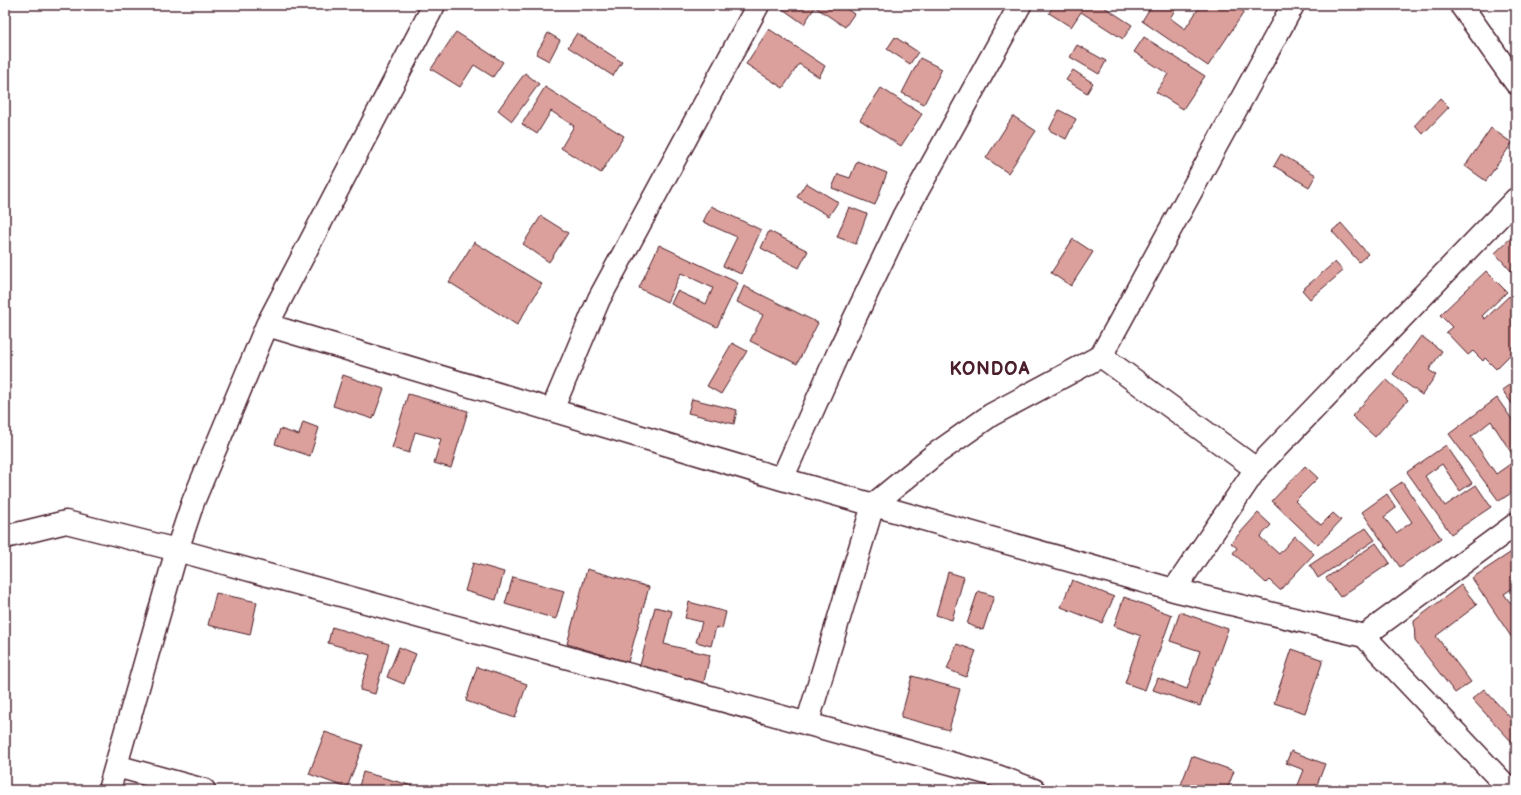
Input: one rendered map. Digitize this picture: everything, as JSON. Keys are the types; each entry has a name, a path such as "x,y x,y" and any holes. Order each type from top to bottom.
{"street":[{"path":"110,790 177,550 194,502 268,325 434,5"},
{"path":"552,410 599,299 758,5"},
{"path":"782,479 839,351 904,215 1020,5"},
{"path":"807,724 873,505 934,455 991,415 1101,356 1293,5"},
{"path":"1461,5 1516,82"},
{"path":"1174,590 1256,469 1516,199"},
{"path":"268,325 873,505 1174,590 1364,636 1510,790"},
{"path":"1101,356 1256,469"},
{"path":"5,537 66,522 177,550 998,776 1034,790"},
{"path":"1364,636 1516,524"},
{"path":"116,766 204,790"}],"building":[{"path":"777,5 841,5 854,14 845,27 815,7 804,24"},
{"path":"1054,5 1101,5 1132,25 1123,39 1081,12 1071,27 1049,13"},
{"path":"1152,5 1178,5 1170,18 1185,29 1201,5 1234,5 1244,12 1208,66 1142,21"},
{"path":"769,29 825,66 819,77 799,64 783,88 746,64"},
{"path":"456,32 503,62 493,77 474,65 460,87 431,69"},
{"path":"548,33 560,40 549,61 536,54"},
{"path":"577,33 622,62 613,76 568,47"},
{"path":"895,37 918,52 910,64 887,49"},
{"path":"1144,37 1205,76 1183,109 1156,92 1168,74 1134,52"},
{"path":"1077,45 1106,61 1099,74 1070,57"},
{"path":"920,58 942,69 924,104 902,93"},
{"path":"1073,70 1093,83 1087,93 1066,80"},
{"path":"525,73 539,84 512,121 498,110"},
{"path":"545,87 624,136 601,173 561,148 574,126 551,111 537,134 522,124"},
{"path":"881,88 922,114 901,146 860,120"},
{"path":"1440,98 1449,107 1423,134 1415,125"},
{"path":"1059,110 1076,119 1066,139 1049,130"},
{"path":"1013,116 1036,131 1008,173 986,158"},
{"path":"1491,128 1512,143 1486,181 1465,166"},
{"path":"1281,154 1316,175 1309,187 1274,166"},
{"path":"857,161 887,173 875,205 832,188 838,174 850,178"},
{"path":"806,183 838,202 829,216 797,197"},
{"path":"711,206 761,230 741,274 723,266 737,237 703,222"},
{"path":"849,207 867,214 856,244 837,237"},
{"path":"541,216 568,233 549,262 523,244"},
{"path":"1341,223 1368,254 1359,262 1332,231"},
{"path":"769,231 808,251 799,268 761,248"},
{"path":"1516,233 1516,266 1511,271 1495,253"},
{"path":"1073,239 1093,252 1071,286 1051,273"},
{"path":"474,242 542,284 517,325 449,282"},
{"path":"659,245 738,283 717,327 671,304 677,291 706,304 713,288 681,273 667,302 639,288"},
{"path":"1335,262 1343,271 1310,299 1302,290"},
{"path":"1486,271 1507,292 1482,316 1485,319 1509,296 1516,304 1516,349 1496,369 1485,358 1483,361 1473,351 1468,355 1446,332 1452,327 1440,315"},
{"path":"744,286 818,323 797,364 750,341 763,315 737,302"},
{"path":"1421,336 1442,351 1429,370 1436,375 1422,395 1393,374"},
{"path":"732,343 747,351 721,394 707,386"},
{"path":"343,375 384,389 373,419 333,406"},
{"path":"1386,379 1408,400 1375,437 1352,416"},
{"path":"1516,380 1516,409 1502,390"},
{"path":"408,394 468,411 451,468 434,463 441,439 415,432 409,453 392,448"},
{"path":"1497,398 1516,425 1516,455 1514,457 1491,421 1471,437 1496,474 1516,460 1516,490 1499,501 1449,434"},
{"path":"692,399 737,410 734,424 688,413"},
{"path":"303,422 319,428 310,456 275,444 280,429 299,435"},
{"path":"1446,445 1472,483 1460,491 1442,464 1425,476 1445,506 1476,485 1491,507 1451,534 1407,472"},
{"path":"1305,466 1318,478 1295,501 1321,525 1333,513 1341,520 1318,545 1272,501"},
{"path":"1402,482 1441,538 1400,567 1362,512 1387,494 1396,508 1384,517 1396,533 1412,522 1390,490"},
{"path":"1258,513 1271,525 1260,537 1279,554 1295,536 1314,554 1280,590 1269,580 1266,583 1233,553 1237,548 1231,543"},
{"path":"1366,528 1375,540 1318,578 1310,565"},
{"path":"1376,543 1390,563 1340,597 1326,578"},
{"path":"1516,549 1516,586 1504,594 1516,611 1516,644 1472,578"},
{"path":"473,563 504,572 496,600 465,591"},
{"path":"587,569 649,587 628,662 567,644"},
{"path":"948,572 964,577 952,620 936,615"},
{"path":"513,577 564,591 556,619 505,604"},
{"path":"1072,580 1114,597 1102,623 1061,607"},
{"path":"1461,585 1477,605 1436,636 1471,682 1455,693 1415,641 1414,621"},
{"path":"978,591 994,596 983,630 967,624"},
{"path":"216,593 257,602 250,635 208,625"},
{"path":"1124,597 1172,615 1145,690 1125,683 1141,636 1114,626"},
{"path":"689,602 726,612 722,629 716,627 711,646 696,642 702,622 685,618"},
{"path":"655,607 672,611 664,644 710,655 703,686 639,669"},
{"path":"1180,612 1228,629 1200,706 1153,690 1158,678 1187,689 1200,651 1170,641"},
{"path":"332,627 389,644 375,694 360,690 370,655 328,643"},
{"path":"957,644 976,651 966,677 947,669"},
{"path":"399,647 416,654 404,684 387,677"},
{"path":"1292,649 1323,660 1305,713 1274,703"},
{"path":"477,667 527,684 515,718 466,701"},
{"path":"912,676 960,689 949,730 901,717"},
{"path":"1484,689 1516,724 1516,745 1472,699"},
{"path":"325,732 363,745 347,788 309,774"},
{"path":"1291,751 1325,764 1315,790 1296,790 1304,770 1286,763"},
{"path":"1192,756 1234,771 1227,790 1179,790"},
{"path":"363,772 420,788 419,790 358,790"}],"district":[{"name":"KONDOA","path":"990,369"}]}
